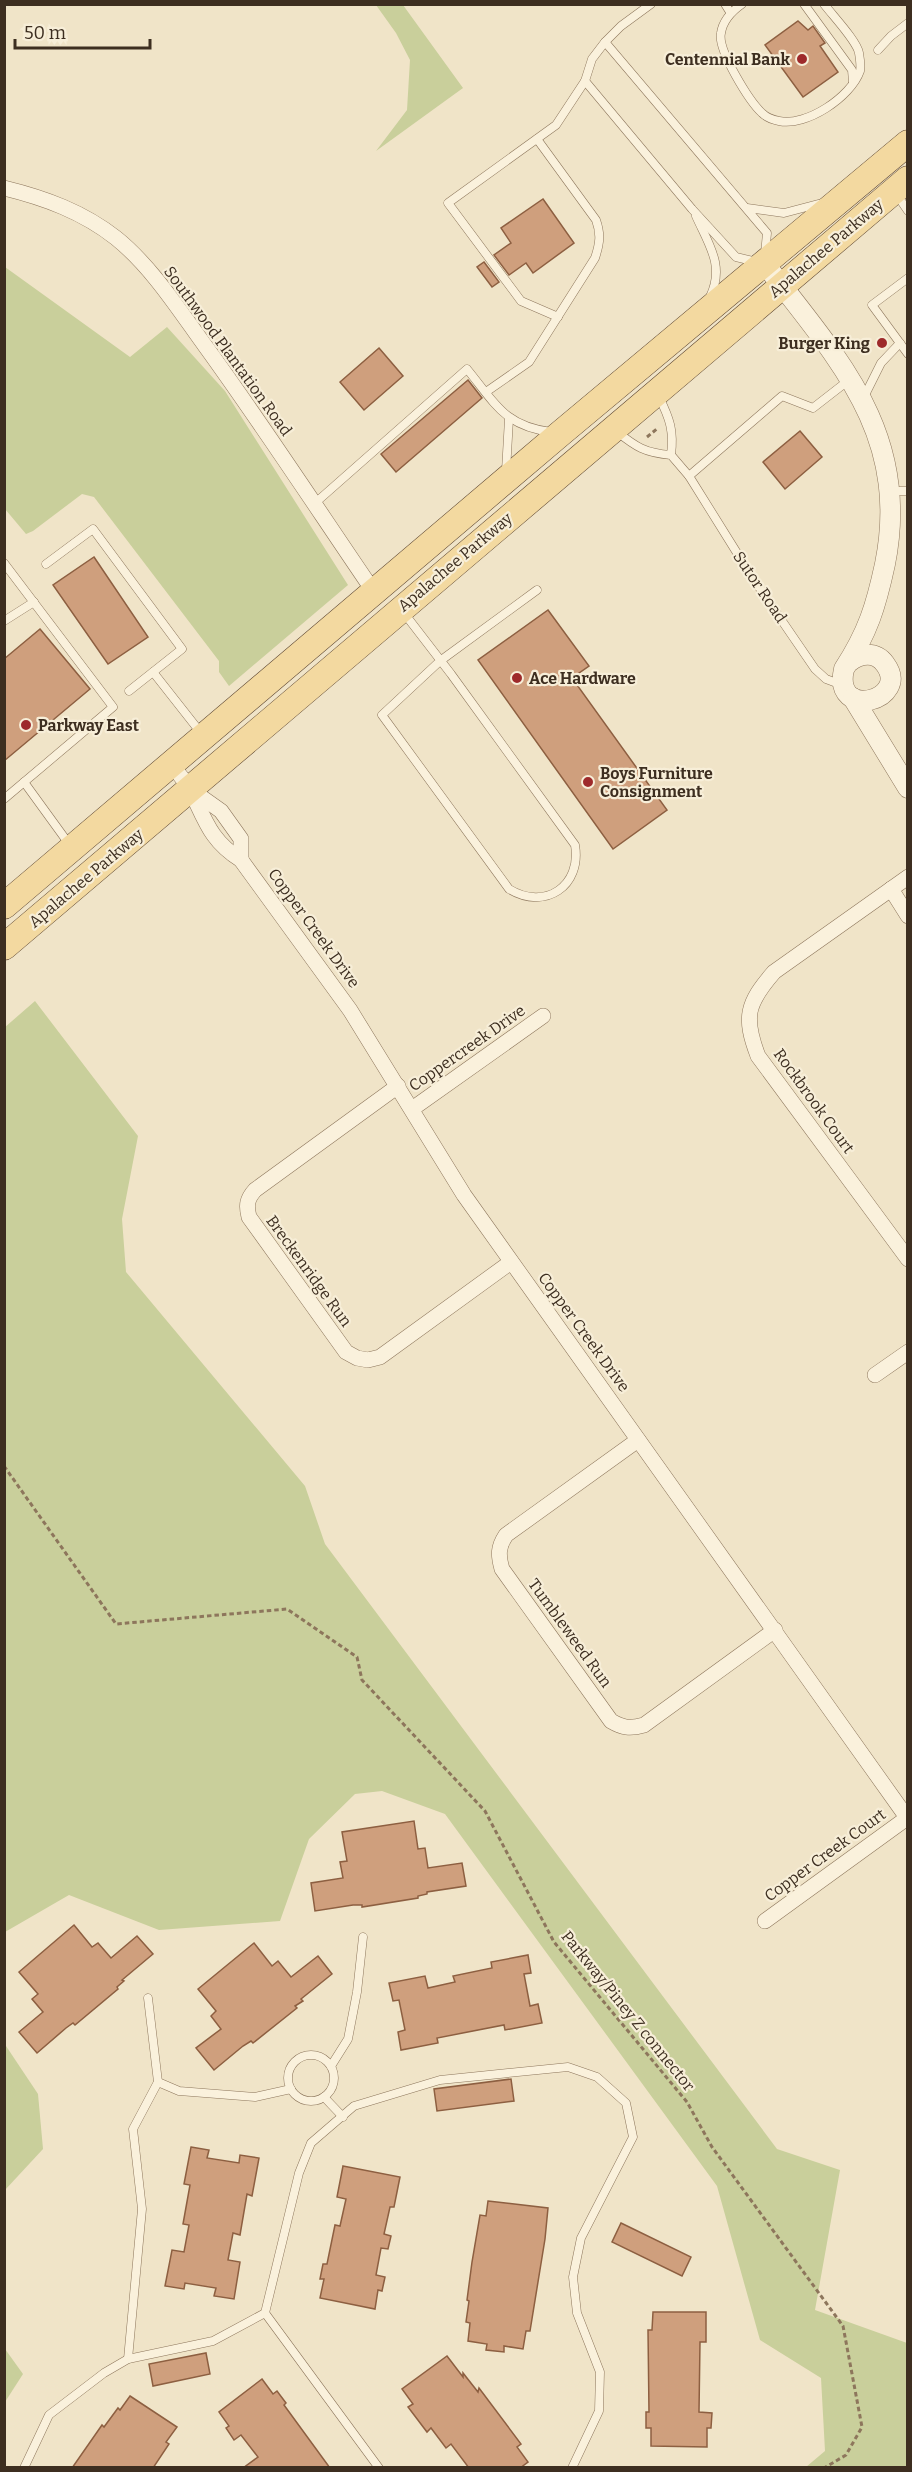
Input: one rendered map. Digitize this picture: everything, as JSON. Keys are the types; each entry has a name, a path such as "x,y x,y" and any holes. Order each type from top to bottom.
{"main road":[{"name":"Apalachee Parkway","path":"4,906 561,433 908,143"},
{"name":"Apalachee Parkway","path":"4,947 782,286 903,194"},
{"path":"400,609 396,593 406,565"},
{"path":"368,637 380,610 374,592"}],"street":[{"name":"Southwood Plantation Road","path":"4,188 58,204 82,215 117,239 170,298 374,592"},
{"path":"765,264 850,379 879,438 888,470 899,491 891,511 887,552 870,624 844,669 848,691 908,788"},
{"path":"848,691 867,702 883,694 889,685 890,677 878,630 879,593"},
{"path":"849,662 855,657 871,655 885,664"},
{"path":"878,737 883,694"},
{"name":"Copper Creek Drive","path":"171,764 190,789 205,824 225,849 241,860 350,1010 464,1195 907,1818"},
{"name":"Rockbrook Court","path":"908,877 774,972 760,988 751,1004 749,1022 758,1056 908,1259"},
{"path":"891,889 908,916"},
{"name":"Coppercreek Drive","path":"412,1109 543,1016"},
{"name":"Breckenridge Run","path":"398,1086 255,1190 246,1206 249,1217 346,1352 357,1358 368,1360 380,1357 511,1262"},
{"path":"875,1375 908,1352"},
{"name":"Tumbleweed Run","path":"638,1440 506,1535 500,1545 498,1556 502,1569 563,1654 611,1720 621,1727 632,1728 644,1725 775,1630"},
{"name":"Copper Creek Court","path":"765,1921 907,1818"}],"lane":[{"path":"558,317 521,301 448,203 556,124 585,81 592,59 605,42 621,26 651,4"},
{"path":"724,4 730,12"},
{"path":"742,4 730,12 721,33 721,47 726,60 762,113 776,121 793,123 807,120 842,95 854,84 861,69 859,50 825,4"},
{"path":"804,4 852,69 854,84"},
{"path":"878,50 908,23"},
{"path":"585,81 692,209 736,257 765,264 767,233 605,42"},
{"path":"486,392 529,362 595,258 600,242 600,230 596,219 537,139"},
{"path":"747,208 790,213 848,195"},
{"path":"692,209 716,260 717,282 700,318"},
{"path":"908,278 872,305 908,354"},
{"path":"862,400 881,363 900,343"},
{"path":"314,504 467,369 509,419 533,429 561,433"},
{"path":"689,476 782,396 813,408 850,379"},
{"path":"613,429 635,447 652,454 671,455 674,436 669,418 657,392"},
{"path":"506,480 509,419"},
{"name":"Sutor Road","path":"671,455 689,476 752,577 815,669 826,679 848,691"},
{"path":"46,564 93,529 182,649 129,691"},
{"path":"4,563 113,707 4,799"},
{"path":"400,609 440,661 575,845 576,861 572,875 555,893 546,897 529,898 509,889 382,715 440,661 537,590"},
{"path":"4,621 34,602"},
{"path":"153,672 204,736"},
{"path":"24,783 72,848"},
{"path":"331,2066 348,2039 357,1992 363,1937"},
{"path":"128,2359 142,2209 133,2129 158,2082 148,1998"},
{"path":"303,2056 319,2056 331,2066 334,2079 324,2097 309,2100 296,2095 291,2089 288,2073 296,2060 303,2056"},
{"path":"24,2468 49,2415 104,2373 128,2359 213,2341 265,2313 299,2173 311,2144 354,2106 440,2080 568,2067 597,2077 626,2103 633,2137 581,2238 573,2277 577,2313 600,2372 599,2411 572,2468"},
{"path":"158,2082 180,2091 255,2097 291,2089"},
{"path":"324,2097 343,2117"},
{"path":"265,2313 379,2468"}],"path":[{"path":"643,440 658,427"},
{"name":"Parkway/Piney Z connector","path":"4,1466 116,1624 287,1609 357,1657 362,1680 485,1811 554,1942 687,2102 712,2147 843,2326 862,2427 846,2455 824,2468"}],"green space":[{"path":"376,5 403,5 463,88 376,151 407,110 410,60 396,33"},
{"path":"5,267 130,357 167,327 225,391 348,585 229,686 219,672 219,661 94,497 82,494 26,534 5,509"},
{"path":"35,1001 138,1136 122,1219 126,1272 305,1486 325,1544 777,2149 840,2170 815,2310 907,2343 907,2467 806,2467 825,2451 821,2378 760,2340 717,2186 445,1814 382,1791 355,1794 309,1839 280,1921 159,1930 69,1895 5,1932 4,1028"},
{"path":"4,2043 38,2094 43,2149 5,2190"},
{"path":"5,2349 23,2374 5,2402"}],"building":[{"name":"Centennial Bank","path":"798,21 808,30 813,26 825,43 820,46 838,72 803,97 765,45"},
{"path":"543,199 574,243 533,273 526,263 509,275 494,255 511,243 501,228"},
{"path":"484,262 499,282 492,287 477,267"},
{"path":"379,348 403,376 364,410 340,382"},
{"path":"468,380 482,398 396,472 381,454"},
{"path":"800,431 822,457 785,489 763,462"},
{"path":"94,557 148,637 108,664 53,585"},
{"path":"548,610 589,666 572,678 667,810 613,849 478,660"},
{"name":"Parkway East","path":"40,629 90,689 4,761 4,659"},
{"path":"414,1821 418,1849 425,1848 428,1868 462,1863 466,1886 427,1892 418,1898 362,1907 362,1905 353,1905 315,1911 311,1883 343,1878 340,1862 347,1861 342,1832"},
{"path":"74,1925 92,1947 98,1943 111,1958 137,1936 153,1954 122,1980 124,1981 117,1987 118,1989 37,2053 19,2032 43,2012 32,1999 38,1994 19,1972"},
{"path":"254,1943 272,1966 278,1961 291,1977 318,1956 332,1974 301,1999 303,2001 295,2006 297,2008 253,2043 251,2041 243,2046 214,2070 196,2048 221,2029 211,2016 216,2011 198,1989"},
{"path":"528,1955 531,1973 524,1974 530,2006 538,2004 542,2023 505,2030 504,2025 437,2038 438,2043 401,2050 398,2032 405,2030 399,2000 393,2001 389,1983 425,1976 428,1988 455,1982 453,1976 492,1968 491,1962"},
{"path":"511,2079 514,2101 437,2111 434,2089"},
{"path":"191,2147 209,2150 207,2158 239,2163 240,2155 259,2158 252,2196 247,2194 240,2235 233,2233 228,2260 240,2262 234,2299 214,2296 216,2288 185,2283 184,2289 165,2286 172,2250 184,2252 189,2225 183,2224 190,2185 184,2184"},
{"path":"343,2166 400,2177 394,2207 390,2207 384,2234 391,2236 388,2249 381,2248 376,2275 385,2277 382,2291 378,2290 375,2309 320,2298 324,2279 320,2279 323,2264 327,2264 335,2225 340,2226 346,2199 337,2197"},
{"path":"488,2201 548,2208 530,2331 526,2331 523,2349 504,2346 504,2352 486,2350 487,2344 468,2341 470,2323 466,2322 469,2301 467,2300 472,2262 480,2215 486,2216"},
{"path":"621,2223 691,2257 682,2276 612,2242"},
{"path":"653,2312 706,2312 706,2342 700,2342 699,2412 712,2413 711,2428 707,2428 707,2447 651,2446 651,2428 646,2428 646,2412 649,2412 648,2330 652,2330"},
{"path":"206,2353 210,2374 153,2386 149,2364"},
{"path":"447,2356 478,2392 479,2388 521,2444 517,2447 528,2462 520,2468 469,2468 451,2444 446,2448 431,2428 427,2432 408,2407 413,2404 402,2389"},
{"path":"262,2379 273,2394 277,2391 286,2403 284,2405 330,2468 243,2468 258,2457 241,2435 234,2440 226,2428 229,2426 219,2412"},
{"path":"130,2396 177,2427 166,2442 169,2444 153,2468 72,2468 102,2425 104,2427"}],"place":[{"name":"Centennial Bank","path":"802,59"},
{"name":"Burger King","path":"882,343"},
{"name":"Ace Hardware","path":"517,678"},
{"name":"Parkway East","path":"26,725"},
{"name":"Boys Furniture Consignment","path":"588,782"}]}
